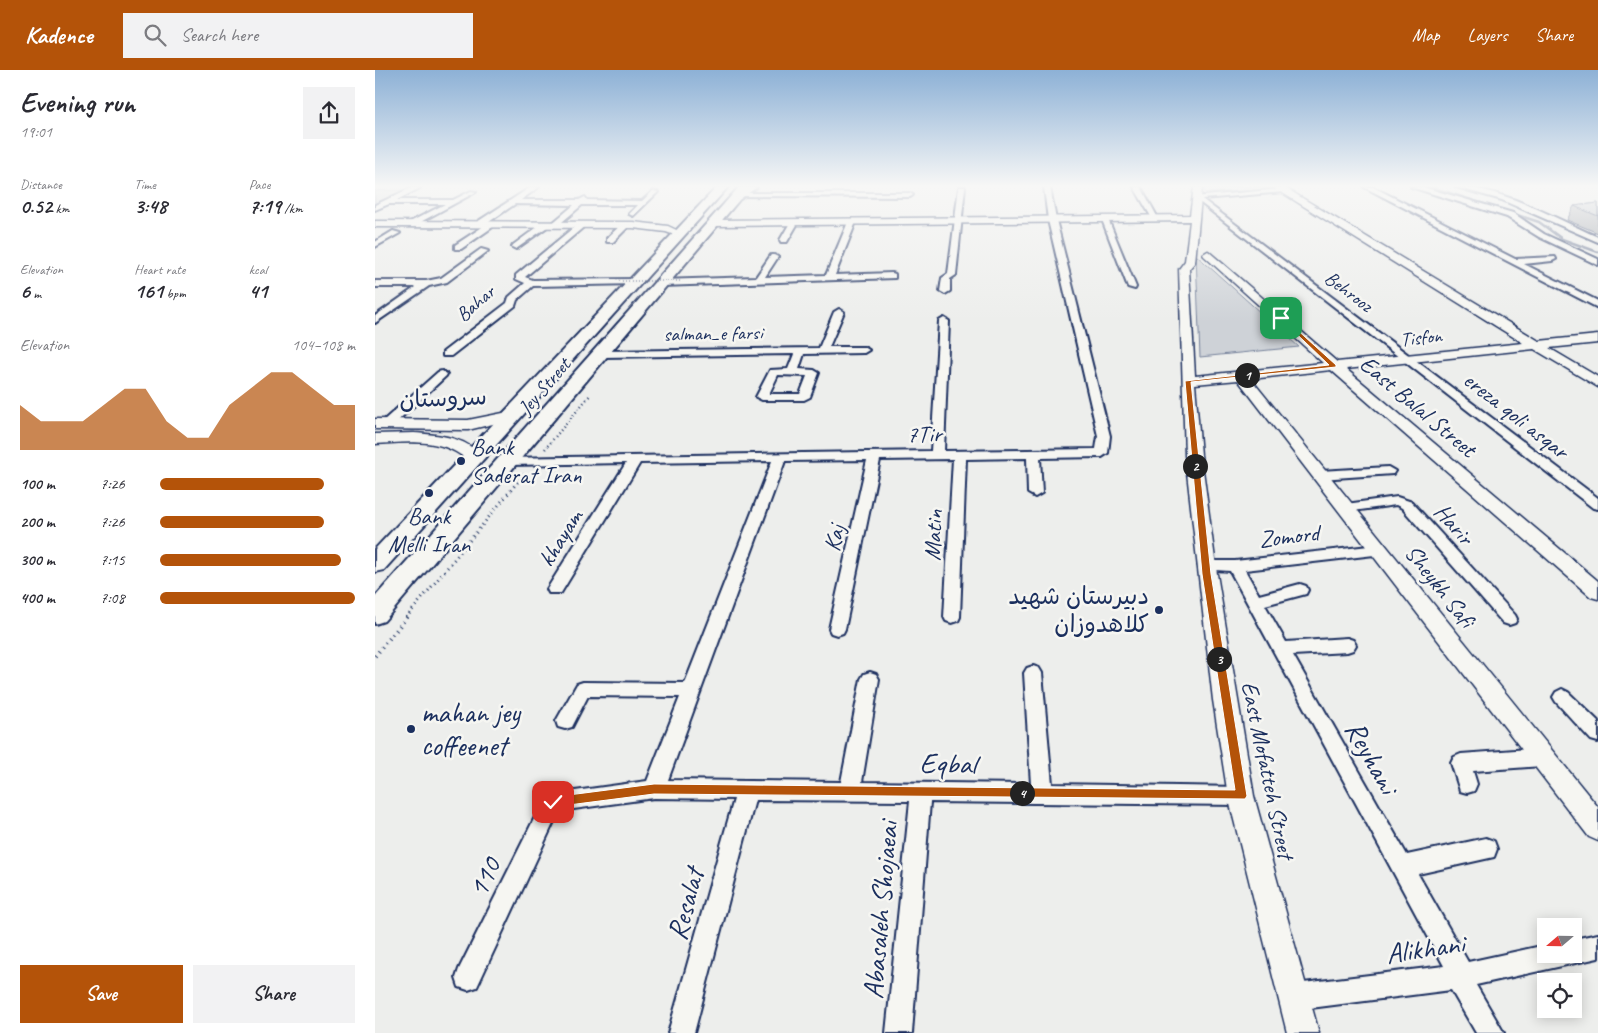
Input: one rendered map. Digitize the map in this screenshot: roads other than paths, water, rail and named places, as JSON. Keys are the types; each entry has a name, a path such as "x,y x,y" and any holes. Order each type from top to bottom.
{"main road":[{"name":"Jey Street","path":"375,614 706,232"},
{"name":"Jey Street","path":"375,564 513,415 627,282 680,234"}],"street":[{"path":"457,247 481,232"},
{"path":"516,247 539,232"},
{"path":"573,232 519,277 531,283 627,282"},
{"path":"610,240 620,232"},
{"path":"676,232 680,234"},
{"path":"784,240 789,232"},
{"path":"829,278 848,232"},
{"path":"945,291 946,278 952,275 958,232"},
{"name":"7Tir","path":"508,462 1102,453 1104,436 1055,232"},
{"path":"1109,232 1132,287"},
{"name":"East Mofatteh Street","path":"1190,232 1190,262 1181,266 1188,381 1206,565 1241,796 1303,1033"},
{"name":"Behrooz","path":"1230,232 1409,358"},
{"path":"1350,232 1598,383"},
{"path":"1454,232 1598,305"},
{"path":"1536,232 1567,249 1598,262"},
{"path":"1580,232 1598,240"},
{"path":"375,245 396,233"},
{"path":"375,284 426,284 444,280 485,251"},
{"name":"East Balal Street","path":"1209,254 1334,366 1598,592"},
{"path":"759,280 774,257"},
{"path":"1513,262 1552,259"},
{"path":"661,283 892,276"},
{"name":"Bahar","path":"447,354 512,304 512,299 531,283"},
{"path":"375,320 426,284"},
{"path":"823,350 839,312"},
{"path":"937,455 944,321"},
{"name":"Tisfon","path":"1188,381 1598,339"},
{"name":"salman_e farsi","path":"602,354 864,350"},
{"path":"792,372 800,351"},
{"name":"ereza qoli asqar","path":"1409,358 1598,505"},
{"path":"381,424 442,374"},
{"name":"Sheykh Safi","path":"1241,375 1598,828"},
{"name":"سروستان","path":"381,424 468,425 513,415"},
{"name":"سروستان","path":"375,439 416,438 441,441 468,449 474,458"},
{"path":"1033,454 1035,493"},
{"name":"Matin","path":"952,616 960,455"},
{"name":"Kaj","path":"837,629 874,456"},
{"path":"654,789 780,457"},
{"name":"khayam","path":"555,589 635,460"},
{"path":"1320,475 1388,471"},
{"name":"Harir","path":"1346,508 1403,502 1509,620"},
{"name":"Zomord","path":"1206,565 1235,566 1378,550"},
{"name":"Reyhani","path":"1235,566 1491,1033"},
{"path":"1254,602 1299,590"},
{"path":"1280,649 1347,645"},
{"path":"1033,672 1042,793"},
{"path":"850,791 870,679"},
{"path":"565,722 583,689 691,690"},
{"path":"1562,697 1598,734"},
{"path":"1467,784 1461,763 1542,757"},
{"name":"Eqbal","path":"553,802 654,789 1241,796"},
{"name":"Resalat","path":"681,1033 747,791"},
{"name":"Abasaleh Shojaeai","path":"899,1033 921,792"},
{"name":"110","path":"468,978 553,802"},
{"path":"1401,867 1486,849"},
{"path":"1583,949 1598,946"},
{"name":"Alikhani","path":"1295,997 1459,976 1537,960"}],"waterway":[{"path":"1552,232 1562,239 1598,252"}],"place":[{"name":"Bank Saderat Iran","path":"461,461"},
{"name":"Bank Melli Iran","path":"429,493"},
{"name":"دبیرستان شهید کلاهدوزان","path":"1159,610"},
{"name":"mahan jey coffeenet","path":"411,729"}]}
